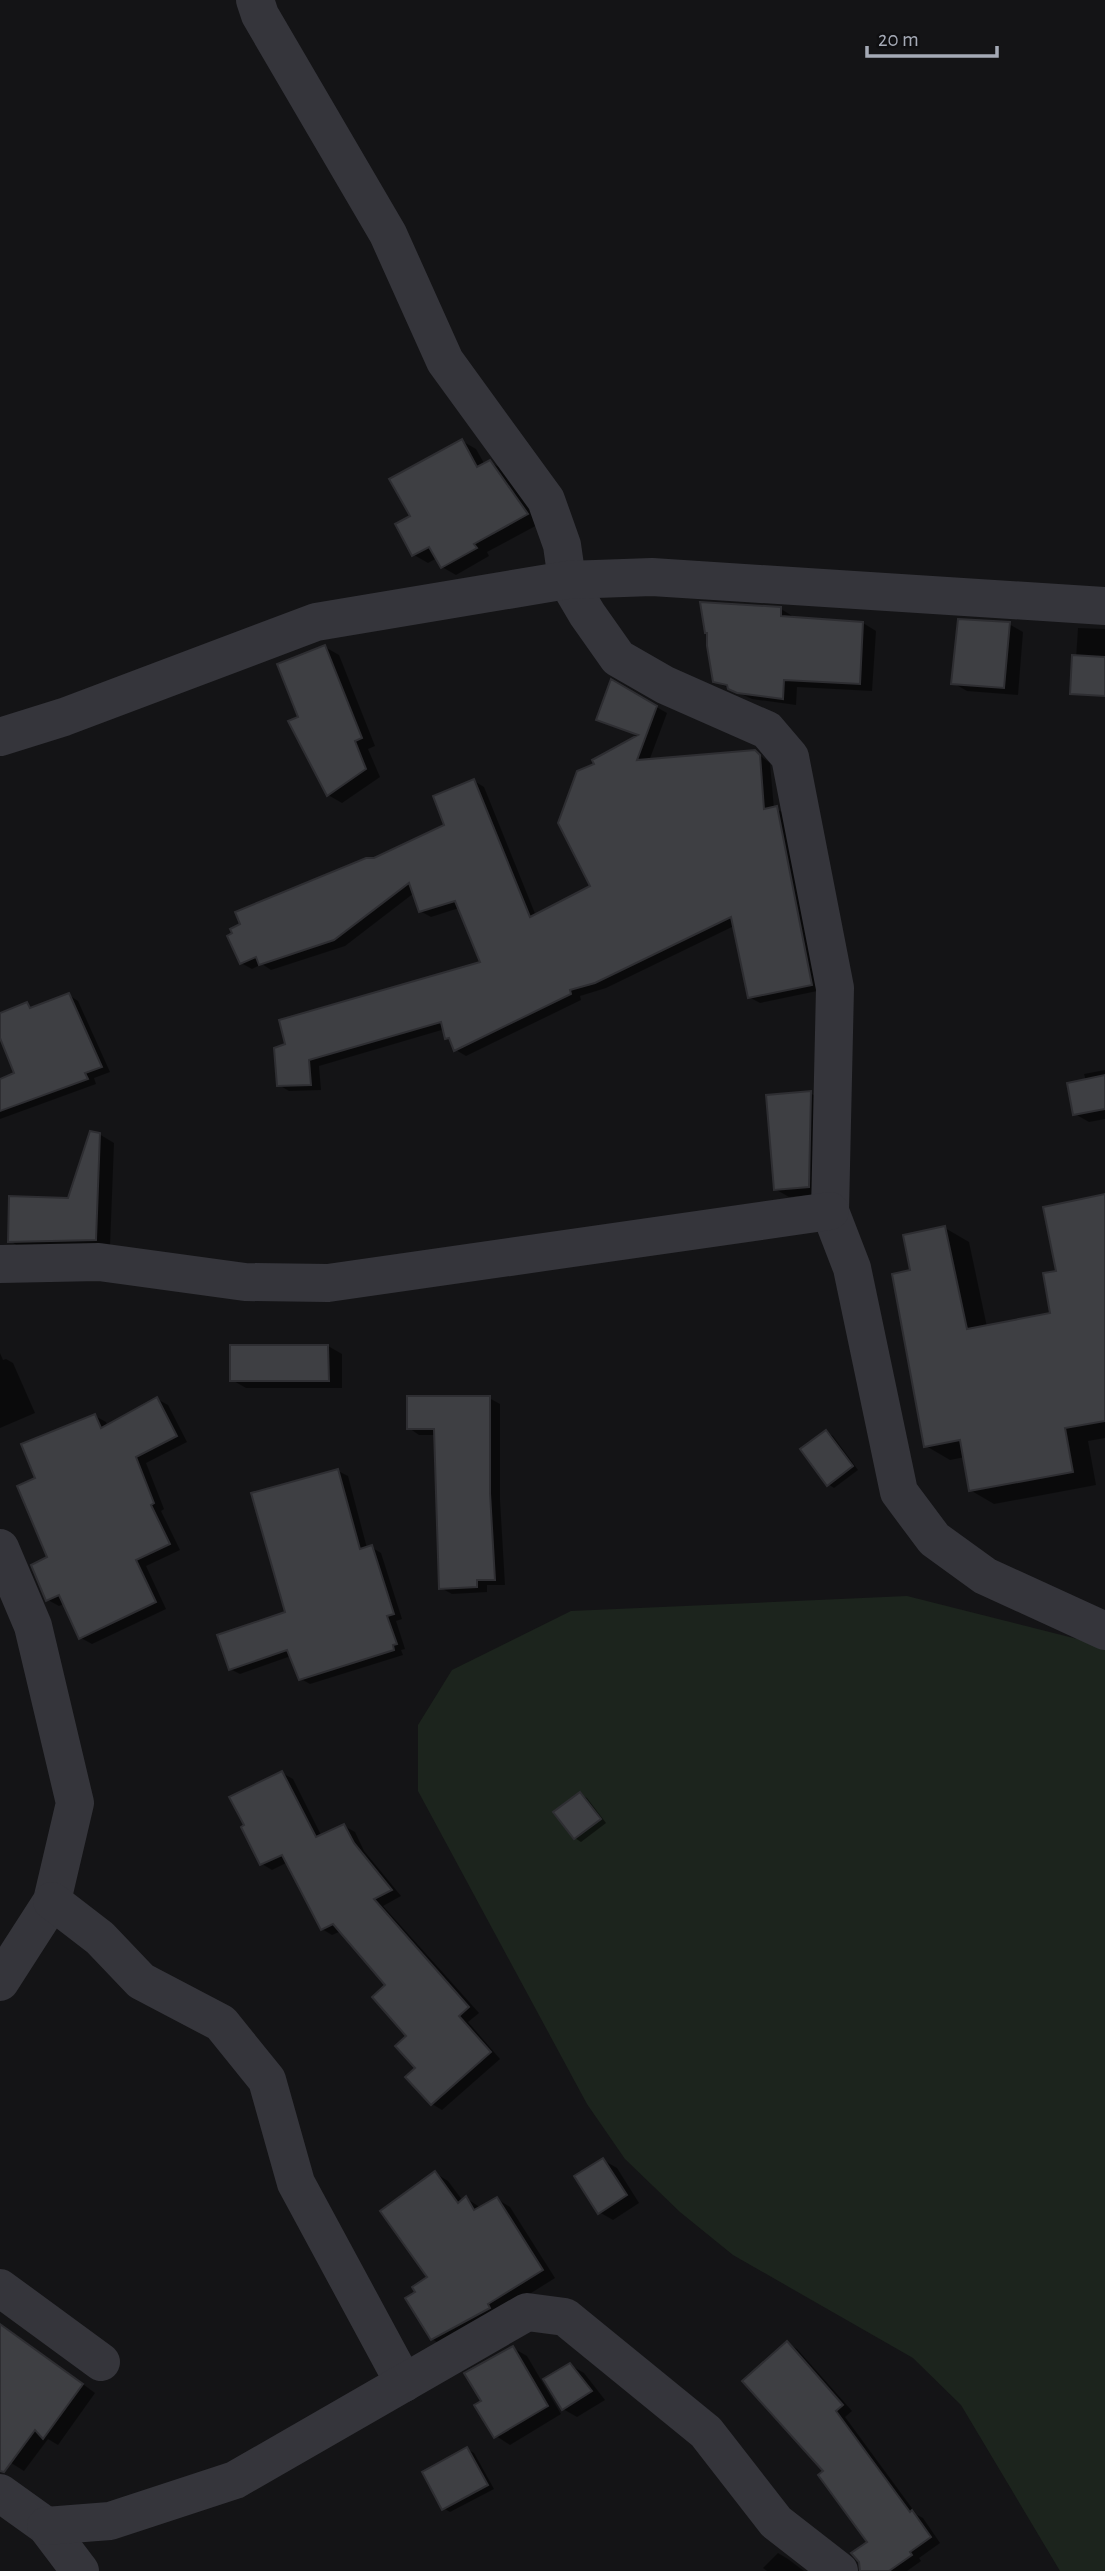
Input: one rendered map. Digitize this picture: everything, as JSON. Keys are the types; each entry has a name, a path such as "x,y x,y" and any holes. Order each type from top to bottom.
{"street":[{"path":"255,0 260,15 388,234 444,361 546,500 562,545 566,580 618,658 665,685 767,730 790,757 835,988 830,1212 852,1268 900,1492 934,1539 985,1576 1105,1631"},
{"path":"0,737 64,717 316,622 566,580 652,577 1105,606"},
{"path":"0,1264 99,1262 245,1282 328,1283 830,1212"},
{"path":"0,1548 33,1626 75,1803 52,1901 0,1982"},
{"path":"52,1901 100,1938 141,1981 221,2022 267,2080 296,2183 404,2383"},
{"path":"0,2288 101,2362"},
{"path":"46,2526 110,2521 235,2480 527,2312 565,2317 706,2432 776,2522 839,2571"},
{"path":"0,2493 46,2526 80,2571"}],"shaded area":[{"path":"907,1596 1105,1646 1105,2571 1060,2571 961,2405 913,2358 733,2255 680,2212 625,2159 587,2104 418,1791 418,1725 452,1670 571,1611"}],"building":[{"path":"462,439 477,467 490,460 528,514 474,544 477,548 441,568 429,547 412,556 395,524 410,516 389,479"},
{"path":"700,602 781,607 781,616 863,622 860,684 784,680 783,699 737,693 728,689 727,685 713,682"},
{"path":"958,619 1010,622 1004,688 951,684"},
{"path":"325,645 362,738 355,741 366,769 327,796 288,721 298,717 277,664"},
{"path":"1072,655 1105,657 1105,696 1070,694"},
{"path":"611,679 657,706 637,760 755,750 760,755 764,809 777,806 812,985 748,998 731,917 595,983 570,990 571,994 454,1051 449,1038 445,1039 441,1022 309,1060 311,1085 277,1086 274,1048 285,1044 279,1020 480,962 455,901 419,912 409,883 334,940 259,965 256,957 240,964 227,936 232,933 230,929 240,924 235,912 366,858 374,858 444,825 433,796 474,779 530,917 590,886 558,823 577,771 594,764 592,760 638,735 596,720"},
{"path":"69,993 102,1067 85,1073 88,1079 0,1111 0,1079 14,1073 0,1038 0,1013 27,1002 30,1008"},
{"path":"1105,1075 1105,1109 1073,1115 1067,1083"},
{"path":"811,1091 809,1187 774,1190 766,1095"},
{"path":"90,1131 100,1133 96,1240 8,1242 9,1196 68,1198"},
{"path":"1105,1194 1105,1421 1065,1428 1073,1472 969,1491 960,1440 924,1447 892,1274 910,1270 903,1235 945,1226 967,1329 1050,1313 1043,1273 1056,1271 1043,1207"},
{"path":"230,1345 328,1345 329,1381 230,1381"},
{"path":"407,1396 490,1396 490,1493 495,1580 477,1580 477,1587 439,1589 434,1429 407,1429"},
{"path":"157,1397 177,1436 136,1457 154,1503 151,1505 170,1544 136,1560 156,1602 79,1639 59,1595 46,1601 31,1565 47,1557 17,1486 35,1478 21,1444 95,1414 101,1428"},
{"path":"826,1430 853,1466 827,1486 800,1449"},
{"path":"338,1469 360,1549 372,1545 394,1614 387,1616 397,1644 393,1645 394,1650 299,1680 287,1650 229,1670 217,1635 285,1612 251,1493"},
{"path":"282,1771 316,1837 344,1824 354,1843 392,1890 374,1899 469,2007 459,2016 491,2052 431,2105 405,2077 415,2068 395,2046 406,2036 372,1997 385,1985 333,1924 321,1930 282,1855 260,1865 241,1827 244,1825 229,1797"},
{"path":"580,1792 601,1819 574,1839 553,1812"},
{"path":"603,2158 627,2195 598,2214 574,2176"},
{"path":"435,2171 458,2203 466,2196 474,2210 497,2197 543,2270 488,2304 490,2308 431,2340 405,2298 415,2292 412,2287 427,2277 380,2211"},
{"path":"0,2324 83,2384 43,2439 35,2430 4,2472 0,2471"},
{"path":"787,2341 843,2405 836,2411 931,2537 889,2571 860,2571 859,2562 851,2553 867,2542 818,2475 823,2471 742,2381"},
{"path":"513,2346 548,2406 494,2438 474,2405 481,2401 464,2373"},
{"path":"570,2363 592,2391 562,2410 543,2379"},
{"path":"467,2447 488,2485 442,2510 422,2472"}]}
